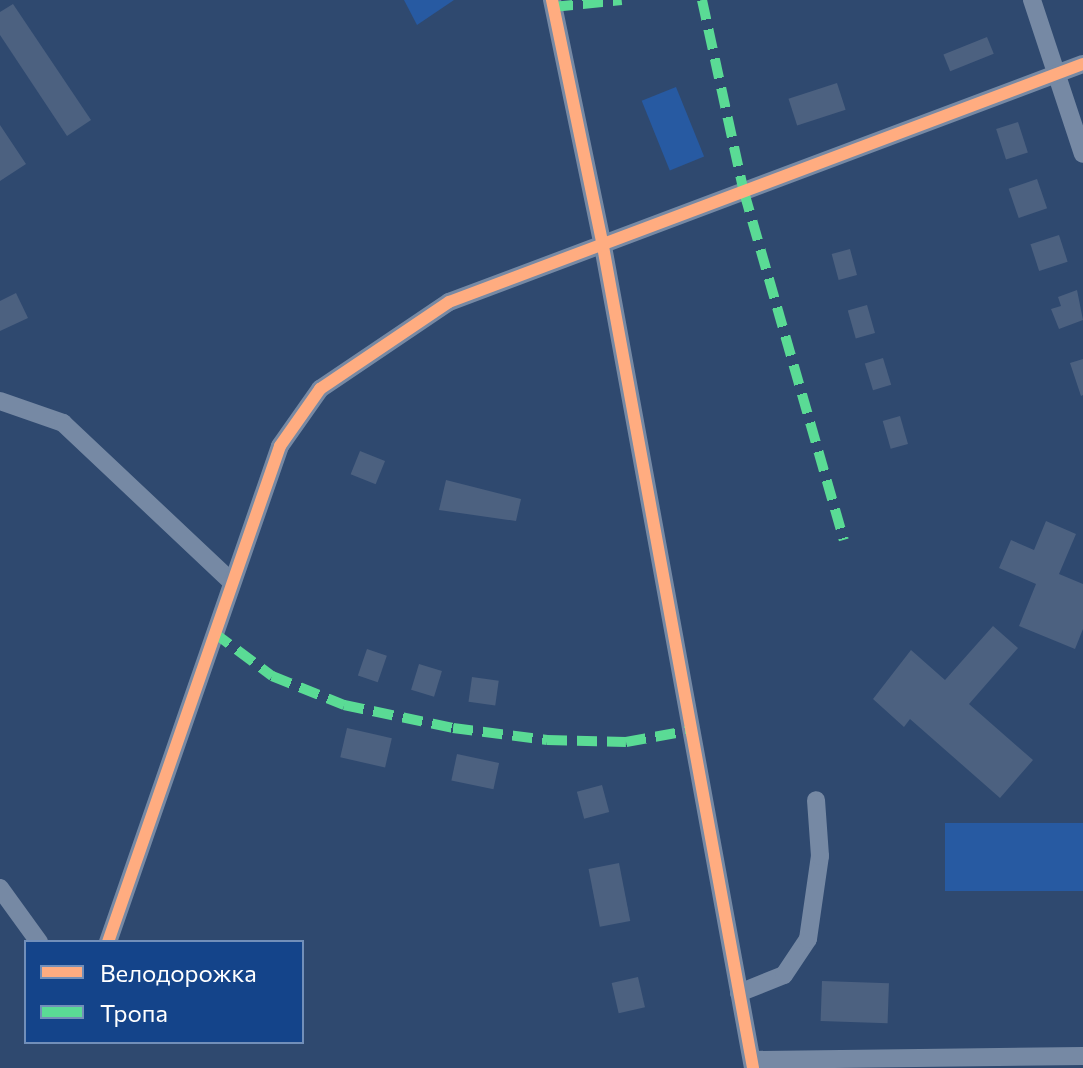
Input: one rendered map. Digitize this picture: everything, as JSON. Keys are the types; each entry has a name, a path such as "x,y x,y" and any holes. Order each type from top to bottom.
{"street":[{"path":"552,0 602,241 687,731 753,1064 986,1062 1083,1056"},
{"path":"1032,0 1083,154"},
{"path":"109,940 280,446 320,389 449,302 602,241 1083,64"},
{"path":"0,401 63,423 232,582"},
{"path":"739,993 784,975 808,939 820,856 816,800"},
{"path":"0,888 38,940"}],"shaded area":[{"path":"404,0 454,0 417,25"},
{"path":"676,87 704,157 670,170 642,101"},
{"path":"945,823 1083,823 1083,891 945,891"}],"building":[{"path":"13,4 91,120 67,136 0,35 0,12"},
{"path":"987,37 994,54 950,71 943,55"},
{"path":"837,83 846,110 797,125 788,99"},
{"path":"1018,122 1028,152 1006,160 996,129"},
{"path":"0,125 26,164 0,181"},
{"path":"1037,179 1047,208 1019,218 1009,189"},
{"path":"1059,235 1068,262 1039,271 1030,244"},
{"path":"850,249 857,275 839,280 832,254"},
{"path":"1077,290 1083,320 1059,329 1051,309 1061,306 1058,297"},
{"path":"16,293 28,318 0,331 0,301"},
{"path":"867,305 875,333 856,338 848,311"},
{"path":"883,358 891,385 873,390 865,364"},
{"path":"1083,359 1083,395 1081,396 1070,363"},
{"path":"900,416 908,444 891,449 883,421"},
{"path":"360,451 385,461 376,484 351,474"},
{"path":"446,480 521,499 516,521 439,510"},
{"path":"1046,521 1076,534 1059,574 1083,584 1083,629 1075,649 1019,626 1036,584 999,568 1011,540 1034,550"},
{"path":"993,626 1018,648 969,704 1033,760 1000,798 910,719 904,727 873,699 911,650 945,680"},
{"path":"367,649 387,656 378,682 358,675"},
{"path":"419,664 442,671 434,697 411,690"},
{"path":"472,677 499,681 495,706 469,702"},
{"path":"347,728 392,738 385,768 340,757"},
{"path":"457,754 499,763 493,789 451,780"},
{"path":"602,785 609,812 584,819 577,792"},
{"path":"619,863 630,921 600,927 589,869"},
{"path":"638,977 645,1007 619,1013 612,983"},
{"path":"822,981 889,983 888,1023 821,1021"}],"marked path":[{"path":"553,7 622,0"},
{"path":"702,0 744,192 844,540"},
{"path":"213,632 272,676 344,705 453,728 547,740 626,742 687,731"}],"cycle path":[{"path":"552,0 602,241 753,1068"},
{"path":"109,940 280,446 320,389 449,302 1083,64"}]}
